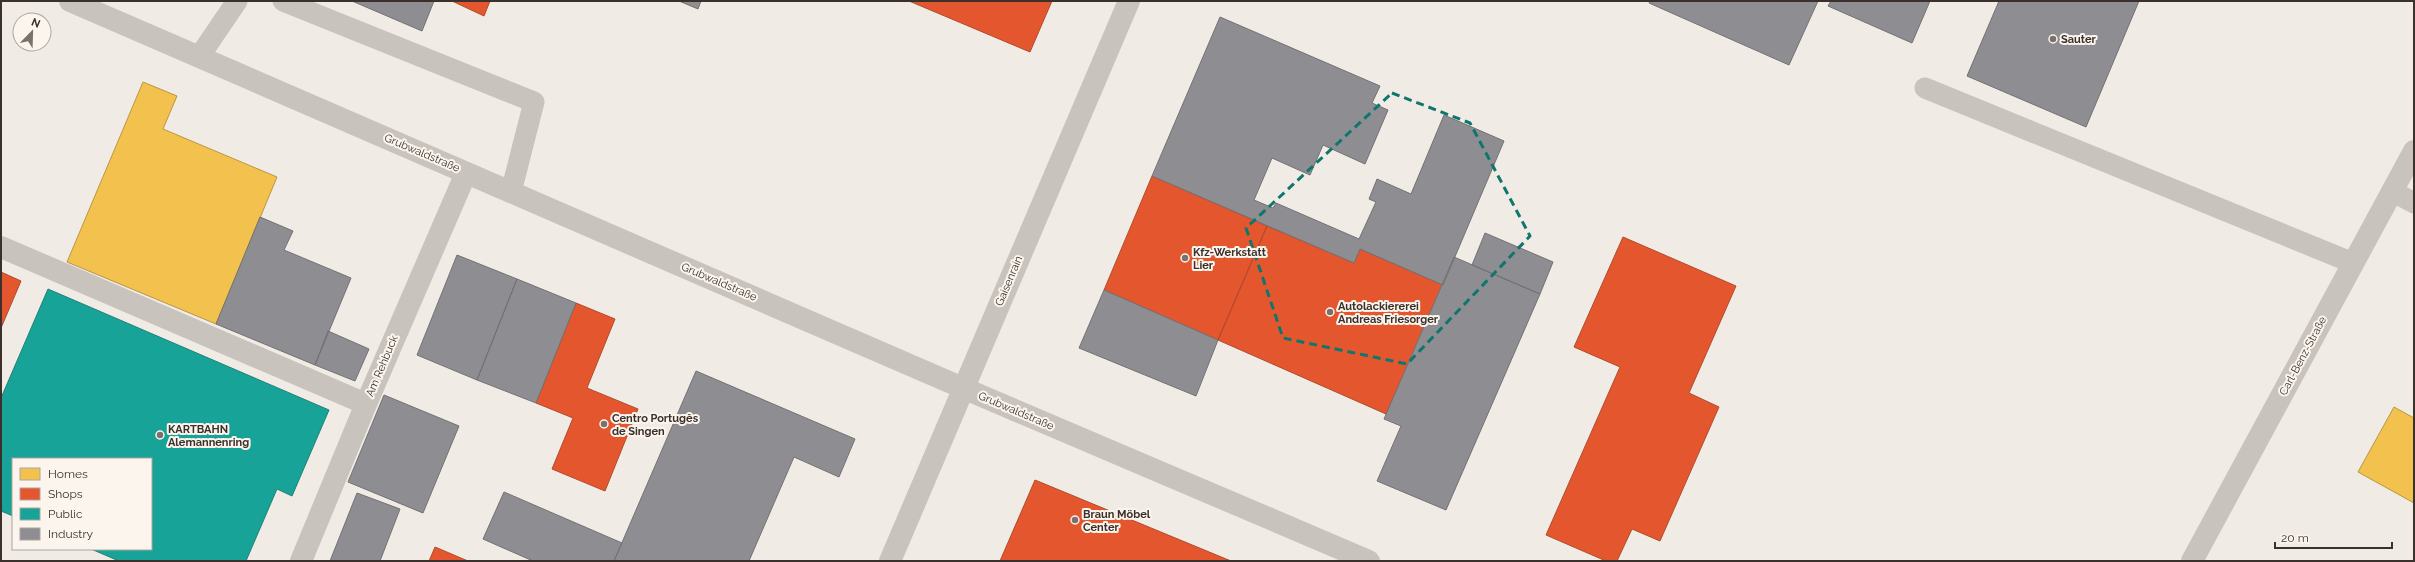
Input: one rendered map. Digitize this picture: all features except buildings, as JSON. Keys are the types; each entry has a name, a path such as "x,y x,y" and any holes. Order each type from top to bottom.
{"street":[{"name":"Grubwaldstraße","path":"70,1 963,388 1369,561"},
{"name":"Gaisenrain","path":"890,561 1129,1"},
{"name":"Carl-Benz-Straße","path":"2192,561 2414,151"},
{"name":"Am Rehbuck","path":"301,561 366,404 466,172"},
{"path":"1,247 366,404"}],"lane":[{"path":"199,57 237,1"},
{"path":"283,1 534,102 511,192"},
{"path":"1925,88 2353,263"},
{"path":"2392,192 2414,203"}],"highlighted area":[{"path":"1392,93 1470,123 1530,236 1407,364 1283,338 1246,228"}],"place":[{"name":"Sauter","path":"2053,39"},
{"name":"Kfz-Werkstatt Lier","path":"1185,258"},
{"name":"Autolackiererei Andreas Friesorger","path":"1330,312"},
{"name":"Centro Portugês de Singen","path":"604,424"},
{"name":"KARTBAHN Alemannenring","path":"160,435"},
{"name":"Braun Möbel Center","path":"1075,520"}]}
